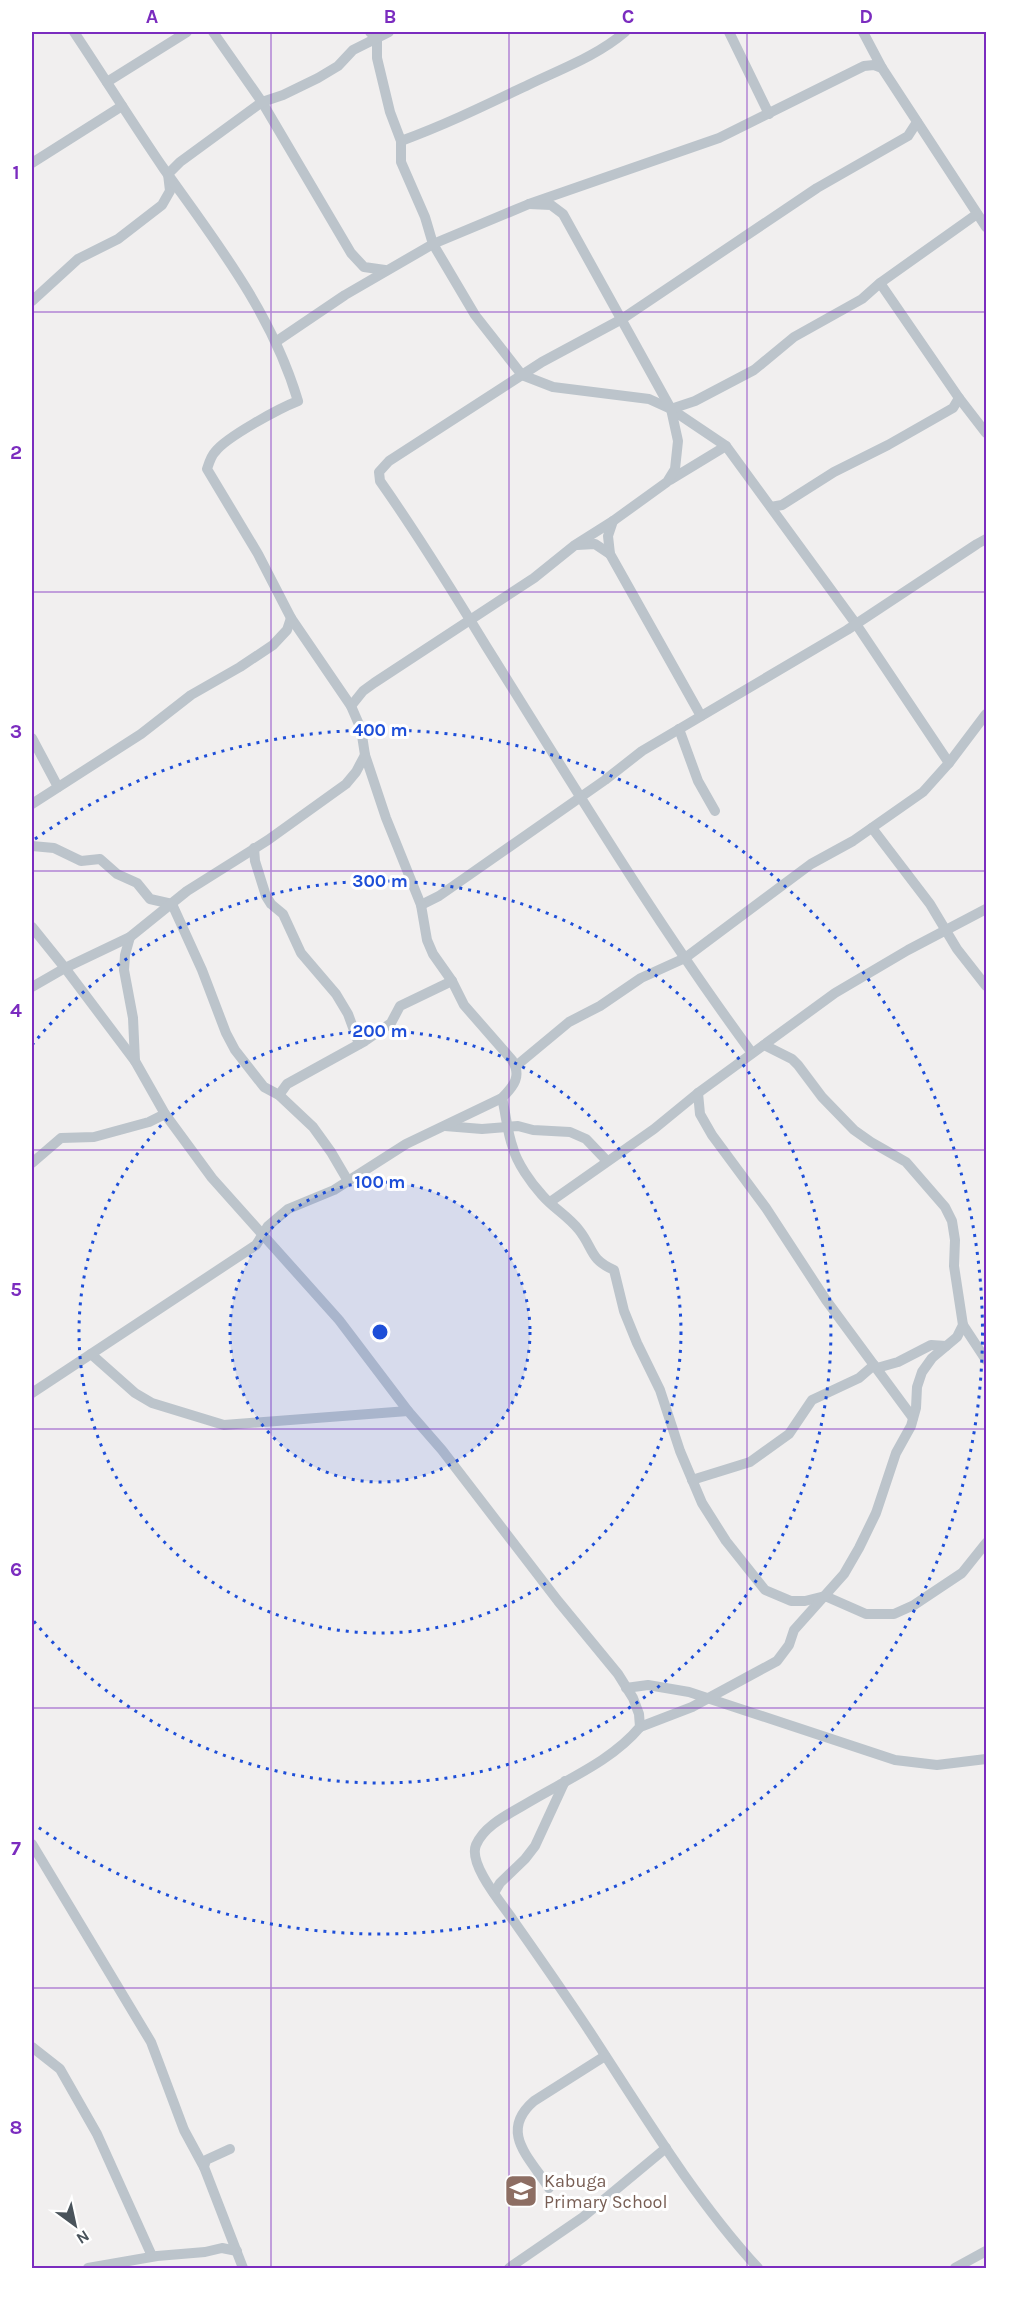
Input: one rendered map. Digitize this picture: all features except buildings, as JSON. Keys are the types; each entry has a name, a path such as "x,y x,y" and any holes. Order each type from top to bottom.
{"street":[{"path":"32,1394 255,1245 277,1217 288,1209 334,1190 406,1144 502,1098 514,1087 517,1075 516,1066 464,1005 452,981 433,954 427,940 420,905 401,860 365,755 361,729 351,705 291,618 258,554 207,469 213,453 228,439 298,401 293,382 276,341 246,288 74,32"},
{"path":"107,82 187,32"},
{"path":"213,32 262,102 351,253 364,267 385,270"},
{"path":"168,174 180,162 262,102 283,95 318,78 338,66 353,50 374,35 389,32"},
{"path":"401,141 442,126 558,71 609,46 626,32"},
{"path":"729,32 769,114"},
{"path":"863,32 882,68 987,227"},
{"path":"374,35 390,112 401,141 401,162 433,244 475,315 522,375 553,387 649,399 671,409 726,446 856,624 949,763"},
{"path":"276,341 385,270 433,244 530,204 679,151 701,146 864,66 873,65 882,68"},
{"path":"32,163 122,106"},
{"path":"752,1053 720,1011 685,958 429,553 380,481 379,472 389,461 522,375 622,319 816,188 908,136 917,122"},
{"path":"32,301 78,259 118,239 162,205 170,191 168,174"},
{"path":"530,204 551,205 563,214 671,409 678,441 678,460 667,482"},
{"path":"671,409 695,401 741,378 794,337 852,305 879,283 977,214"},
{"path":"879,283 959,398 987,433"},
{"path":"771,507 782,505 834,472 953,408 959,398"},
{"path":"351,705 374,683 534,578 575,545 667,482 726,446"},
{"path":"613,521 608,536 610,554 701,716"},
{"path":"420,905 439,896 642,751 856,624 976,543 987,539"},
{"path":"575,545 595,544 610,554"},
{"path":"32,804 141,734 191,695 273,645 287,630 291,618"},
{"path":"516,1066 569,1023 600,1006 641,978 685,958 811,864 853,841 923,792 987,714"},
{"path":"679,729 698,781 715,811"},
{"path":"32,738 58,787"},
{"path":"32,987 130,936 187,891 268,840 346,784 357,772 365,755"},
{"path":"872,828 930,904 957,948 987,986"},
{"path":"32,846 54,848 81,861 100,859 117,874 137,883 150,898 172,904"},
{"path":"254,848 255,861 266,896 271,904 283,914 301,953 336,994 348,1014 359,1044"},
{"path":"172,904 202,970 226,1033 236,1050 264,1087 279,1095 317,1132 348,1181"},
{"path":"550,1202 654,1129 698,1093 835,993 908,950 987,909"},
{"path":"32,927 135,1061 165,1114 212,1178 339,1320 558,1601 601,1651 636,1706 640,1727"},
{"path":"130,936 124,970 133,1018 135,1061"},
{"path":"279,1095 287,1084 359,1044 389,1024 400,1006 452,981"},
{"path":"764,1045 792,1059 822,1097 854,1130 906,1161 945,1207 952,1221 954,1266 963,1325 987,1360"},
{"path":"698,1093 700,1114 712,1135 766,1208 811,1279 913,1418"},
{"path":"502,1098 513,1151 541,1194 580,1231 597,1260 615,1271 624,1311 660,1390 702,1503 726,1541 765,1590 791,1601 806,1601 825,1596 866,1614 894,1614 914,1605 962,1573 984,1550"},
{"path":"32,1163 62,1138 94,1137 149,1122 165,1114"},
{"path":"443,1126 482,1129 509,1126 576,1134 595,1146 607,1161"},
{"path":"758,2268 713,2213 666,2148 494,1893 478,1867 474,1847 487,1829 511,1812 607,1757 629,1740 640,1727 677,1714 777,1661 789,1645 794,1630 844,1574 869,1527 896,1453 913,1418 917,1387 922,1372 932,1358 957,1337 963,1325"},
{"path":"692,1480 750,1462 789,1434 812,1400 859,1378 875,1366 898,1362 931,1345 946,1346"},
{"path":"90,1354 135,1393 152,1403 224,1425 408,1411"},
{"path":"626,1688 648,1685 689,1692 895,1760 937,1765 987,1759"},
{"path":"494,1893 500,1883 525,1860 535,1846 565,1781"},
{"path":"32,1844 151,2042 184,2130 204,2167 243,2268"},
{"path":"32,2047 60,2069 97,2133 152,2256"},
{"path":"549,2188 516,2136 518,2121 524,2110 534,2101 605,2056"},
{"path":"509,2268 583,2217 666,2148"},
{"path":"204,2167 206,2160 230,2149"},
{"path":"88,2268 152,2256 205,2252 222,2248 237,2252"},
{"path":"955,2268 987,2251"}],"place":[{"name":"Kabuga Primary School","path":"521,2191"}]}
